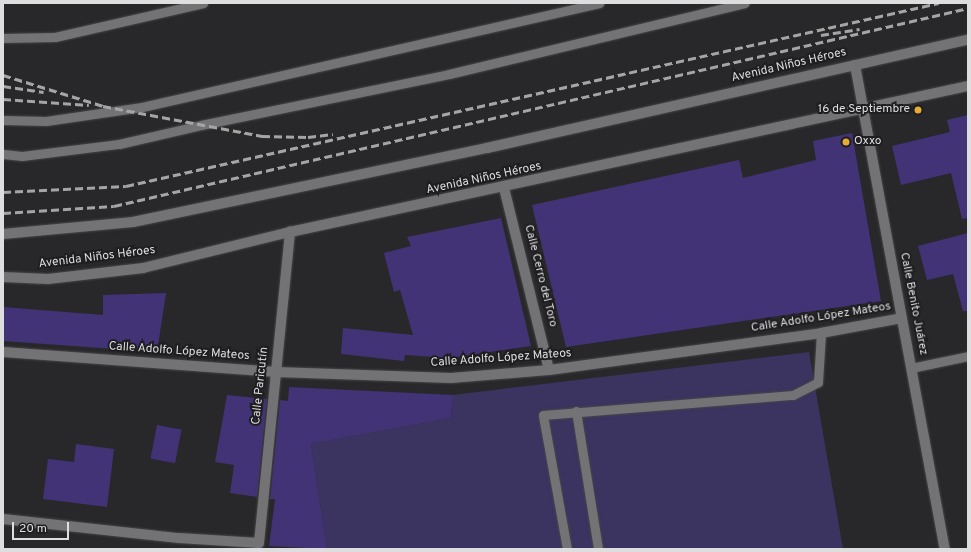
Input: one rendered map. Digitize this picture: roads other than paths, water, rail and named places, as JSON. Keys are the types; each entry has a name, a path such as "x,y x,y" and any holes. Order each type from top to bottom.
{"street":[{"name":"Avenida Niños Héroes","path":"3,234 133,222 487,148 968,40"},
{"name":"Calle Benito Juárez","path":"855,65 945,549"},
{"name":"Avenida Niños Héroes","path":"3,277 48,279 143,268 290,232 504,188 968,86"},
{"name":"Calle Cerro del Toro","path":"504,188 549,370"},
{"name":"Calle Paricutín","path":"3,518 179,538 259,543 290,232"},
{"name":"Calle Adolfo López Mateos","path":"3,352 276,372 450,378 549,370 822,333 902,318"}],"lane":[{"path":"3,38 55,37 204,3"},
{"path":"3,120 46,121 142,107 599,3"},
{"path":"3,154 22,156 119,144 202,125 449,74 745,3"},
{"path":"567,549 543,415 576,411 792,395 818,382 822,333"},
{"path":"911,368 968,356"},
{"path":"576,411 598,549"}],"railway":[{"path":"3,192 126,186 939,3"},
{"path":"3,213 114,206 968,8"},
{"path":"821,35 860,29"},
{"path":"3,75 103,106 262,136 308,137 333,134"},
{"path":"3,86 44,92"},
{"path":"3,99 89,105"}],"place":[{"name":"16 de Septiembre","path":"918,110"},
{"name":"Oxxo","path":"846,142"}]}
